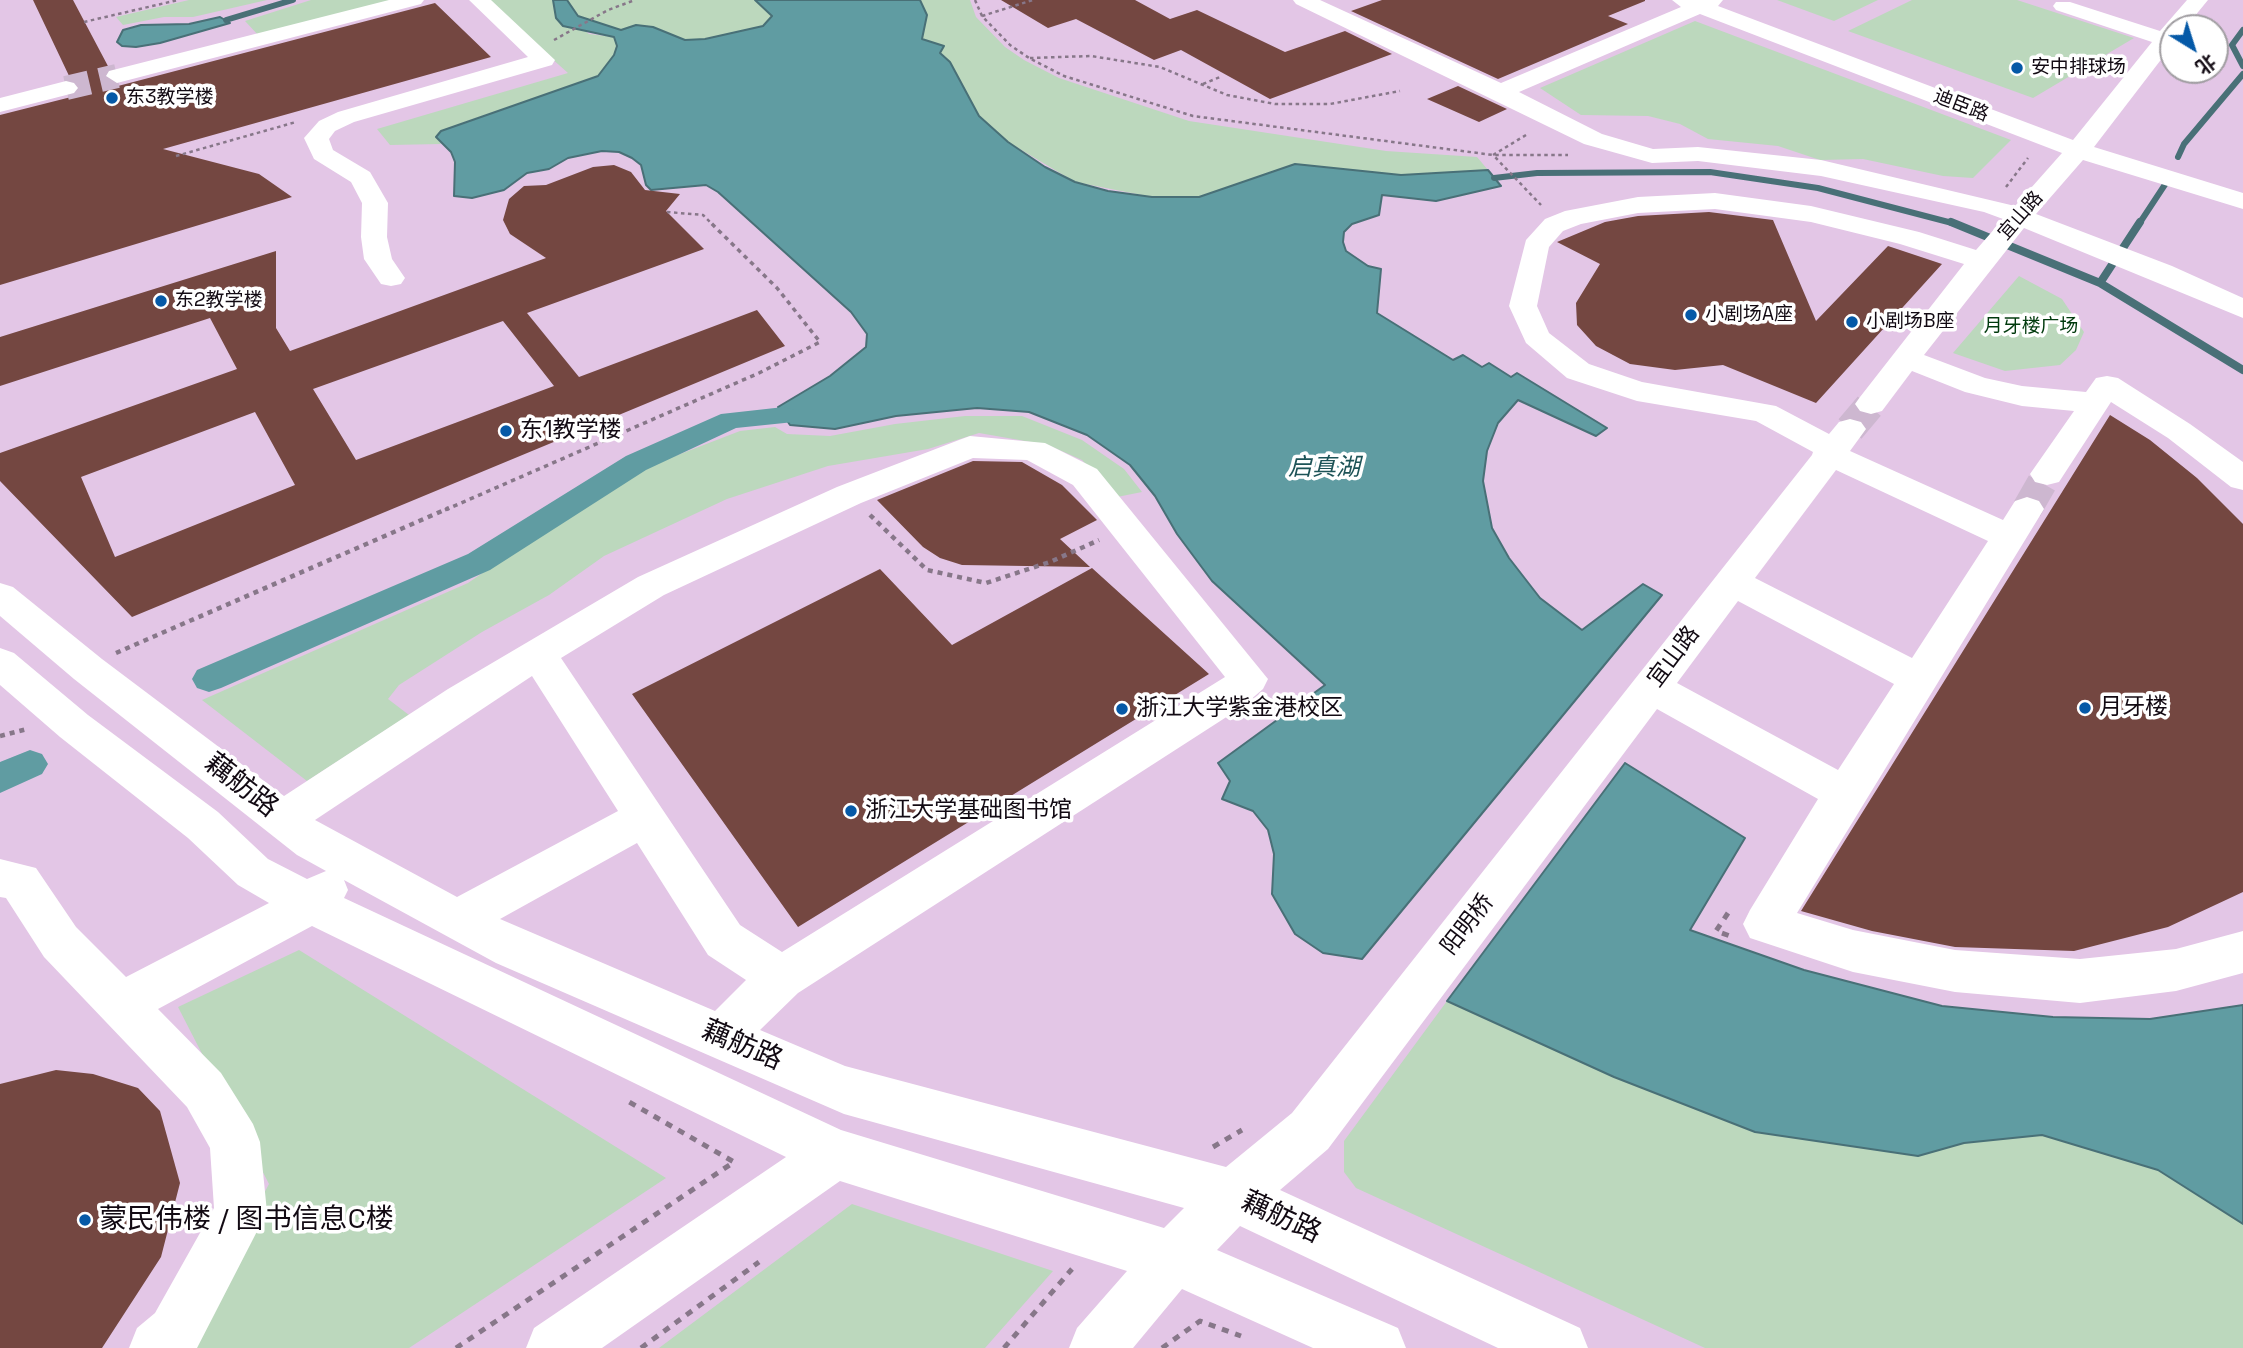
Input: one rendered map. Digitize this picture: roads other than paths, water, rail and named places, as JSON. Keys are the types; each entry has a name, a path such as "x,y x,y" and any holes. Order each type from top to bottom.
{"street":[{"path":"117,76 414,0"},
{"path":"391,278 378,259 374,237 375,203 361,177 323,154 316,138 327,126 346,117 544,60 544,47 479,0"},
{"path":"1303,0 1500,92 1593,139 1652,156 1698,154 1821,168 1992,206 2017,221 2119,255 2243,309"},
{"name":"宜山路","path":"2186,14 2198,0"},
{"path":"1500,92 1701,2"},
{"name":"迪臣路","path":"1701,2 2044,138 2082,145 2243,188"},
{"name":"迪臣路","path":"1701,2 2082,145 2243,201"},
{"path":"1332,13 1356,5"},
{"path":"2063,6 2159,29"},
{"name":"宜山路","path":"1639,703 1845,434 1985,258 2082,145 2159,46"},
{"path":"0,105 66,88"},
{"path":"1985,258 1811,214 1715,201 1638,205 1558,223 1536,246 1523,306 1536,337 1578,371 1637,391 1765,413 1845,434 2018,523 1845,794 1766,924 1853,951 1955,971 2080,981 2176,970 2243,952"},
{"path":"1907,359 1976,385 2011,393 2101,394 2179,431 2243,479"},
{"path":"2047,474 2101,394"},
{"path":"283,819 462,700 651,586 849,495 970,447 1033,450 1085,477 1249,679 1228,696 782,978 738,1019 724,1038"},
{"path":"1731,582 1919,679"},
{"name":"藕舫路","path":"0,596 88,669 312,842 512,948 844,1090 1233,1195 1560,1348"},
{"path":"538,654 724,940 782,978"},
{"path":"0,663 74,726 203,824 253,872 311,904 835,1154 1173,1258 1378,1348"},
{"path":"1639,703 1845,794"},
{"name":"阳明桥","path":"1233,1195 1310,1131 1639,703"},
{"path":"458,919 645,818"},
{"path":"120,1005 311,904 352,864"},
{"path":"0,878 20,882 60,942 205,1090 235,1142 242,1212 175,1333 157,1348"},
{"path":"554,1348 835,1154"},
{"path":"1097,1348 1173,1258 1233,1195"}],"water":[{"name":"启真湖","path":"553,0 567,0 578,16 621,30 636,25 653,27 685,40 705,39 763,26 772,16 755,0 920,0 927,15 922,39 944,46 940,53 950,62 979,116 1008,142 1045,167 1075,182 1108,191 1152,197 1199,197 1295,164 1401,175 1488,170 1501,186 1436,201 1382,195 1379,215 1352,224 1344,232 1346,251 1368,266 1381,269 1377,313 1453,360 1463,355 1482,367 1489,363 1511,377 1517,373 1607,428 1596,436 1518,400 1498,423 1487,451 1483,481 1492,528 1509,558 1540,598 1582,630 1643,584 1662,595 1362,959 1323,953 1295,934 1272,894 1274,854 1268,830 1253,811 1222,799 1230,781 1218,763 1325,685 1212,581 1177,534 1155,496 1130,465 1087,435 1029,412 977,408 896,416 835,429 790,425 778,407 830,376 866,347 867,334 851,312 718,192 706,185 651,190 646,185 641,165 619,152 602,151 568,158 549,169 527,173 504,190 472,198 454,196 455,162 451,152 436,137 441,131 598,76 614,55 617,46 614,37 563,26 556,18"},
{"path":"220,17 230,23 160,43 136,47 122,46 117,42 123,30 141,25 189,24"},
{"path":"1625,763 1745,838 1690,930 1804,970 1942,1006 2053,1017 2150,1019 2243,1005 2243,1224 2158,1170 2042,1135 1964,1143 1918,1156 1755,1132 1614,1077 1447,1001"}],"waterway":[{"path":"226,20 293,0"},
{"path":"2243,30 2232,45 2243,66"},
{"path":"2178,157 2184,144 2243,74"},
{"path":"1494,178 1537,173 1710,172 1818,188 1956,224"},
{"path":"2139,224 2166,183"},
{"path":"1951,222 1956,224"},
{"path":"2100,283 2140,222"},
{"path":"1956,224 2100,283"},
{"path":"2100,283 2243,370"},
{"path":"209,679 479,562 636,463 731,420 784,416"},
{"path":"0,778 30,764"}],"tunnel":[{"path":"66,88 117,76"},
{"path":"1850,429 1871,404"},
{"path":"2027,509 2047,474"}],"place":[{"name":"安中排球场","path":"2017,68"},
{"name":"东3教学楼","path":"112,98"},
{"name":"东2教学楼","path":"161,301"},
{"name":"小剧场A座","path":"1691,315"},
{"name":"小剧场B座","path":"1852,322"},
{"name":"东1教学楼","path":"506,431"},
{"name":"月牙楼","path":"2085,708"},
{"name":"浙江大学紫金港校区","path":"1122,709"},
{"name":"浙江大学基础图书馆","path":"851,811"},
{"name":"蒙民伟楼 / 图书信息C楼","path":"85,1220"}],"park label":[{"name":"月牙楼广场","path":"2031,327"}]}
